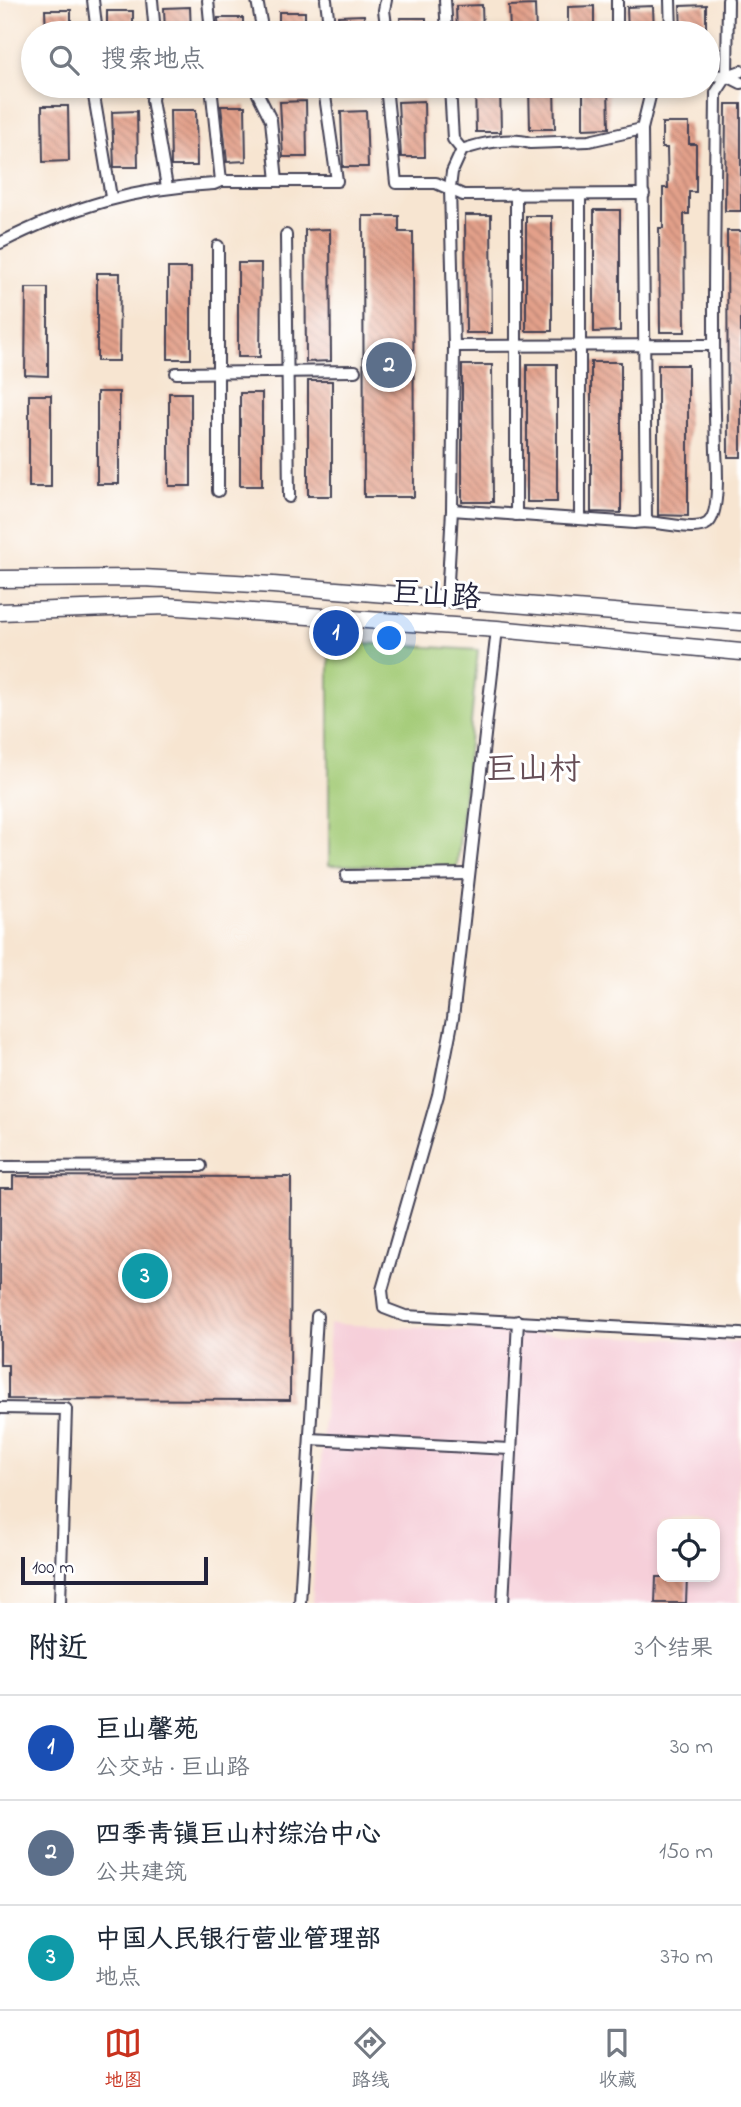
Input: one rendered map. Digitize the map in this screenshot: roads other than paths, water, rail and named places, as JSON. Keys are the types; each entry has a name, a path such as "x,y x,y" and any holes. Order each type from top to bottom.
{"main road":[{"name":"巨山路","path":"0,579 143,578 741,622"},
{"name":"巨山路","path":"0,612 165,606 497,629 741,652"}],"street":[{"path":"93,0 96,21"},
{"path":"152,0 154,21"},
{"path":"208,0 210,21"},
{"path":"257,0 261,21"},
{"path":"326,0 329,21"},
{"path":"386,0 387,21"},
{"path":"445,0 446,21"},
{"path":"617,0 617,21"},
{"path":"670,0 671,21"},
{"path":"720,87 727,76 729,0"},
{"path":"720,76 741,71"},
{"path":"727,76 741,83"},
{"path":"94,98 111,197"},
{"path":"152,98 167,187"},
{"path":"212,98 221,181"},
{"path":"260,98 271,120 276,181"},
{"path":"0,243 54,216 111,197 221,181 337,181 325,98"},
{"path":"387,98 396,183 436,183 463,195 644,194"},
{"path":"451,98 453,139 462,150"},
{"path":"646,520 642,129 650,98"},
{"path":"452,510 635,523 646,520 698,528 709,523 713,516 717,482 712,345 716,98"},
{"path":"447,599 452,510 454,346 450,188 452,172 462,150 476,145 522,141 589,141 642,129"},
{"path":"516,194 516,515"},
{"path":"580,196 580,519"},
{"path":"286,235 289,497"},
{"path":"218,246 218,491"},
{"path":"454,346 712,345"},
{"path":"176,373 355,371"},
{"path":"497,629 453,1018 438,1096 382,1290 384,1308 405,1316 741,1334"},
{"path":"346,876 469,874"},
{"path":"0,1167 201,1166"},
{"path":"300,1603 317,1316"},
{"path":"503,1603 518,1321"},
{"path":"0,1408 66,1409 60,1603"},
{"path":"310,1439 510,1449"}],"place":[{"name":"四季青镇巨山村综治中心","path":"389,365"},
{"name":"巨山馨苑","path":"336,633"},
{"name":"中国人民银行营业管理部","path":"145,1276"}],"district":[{"name":"巨山村","path":"533,771"}]}
